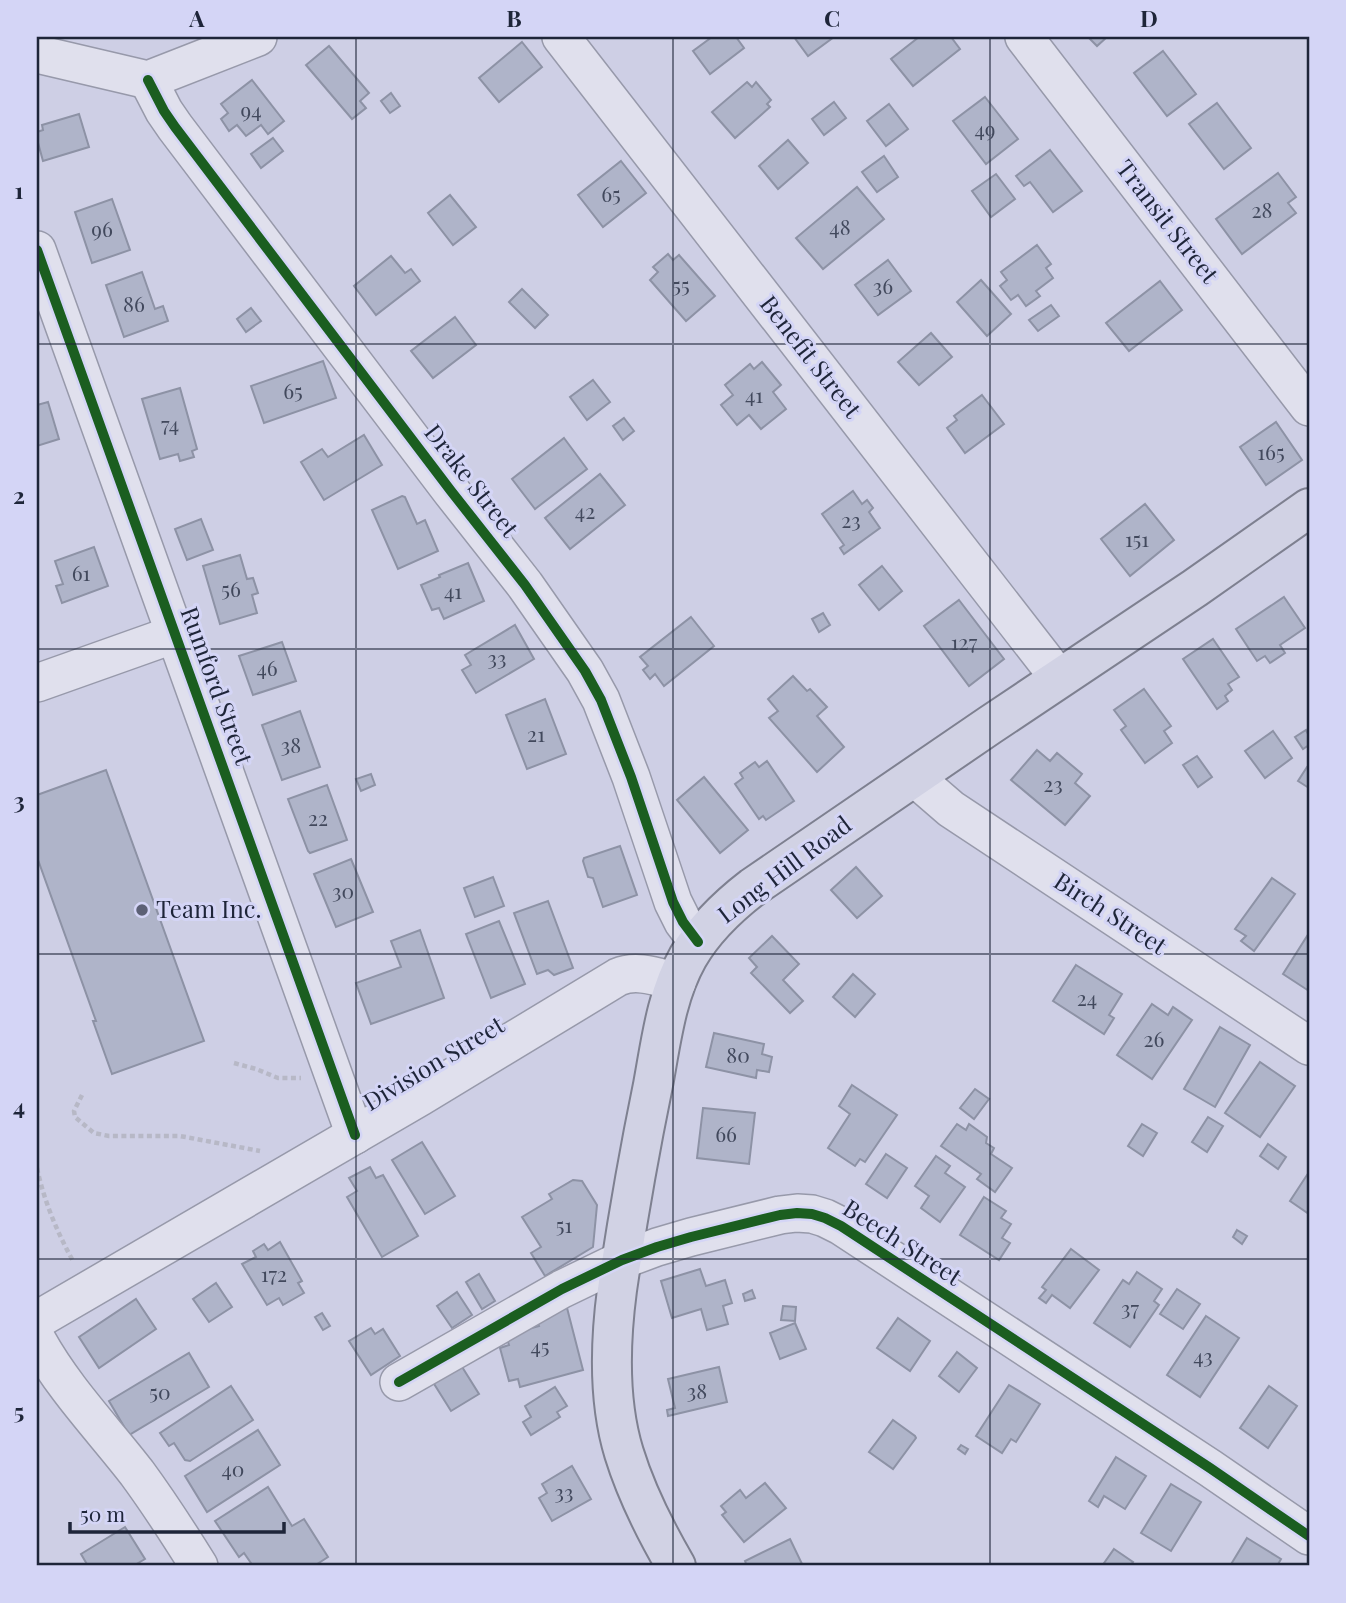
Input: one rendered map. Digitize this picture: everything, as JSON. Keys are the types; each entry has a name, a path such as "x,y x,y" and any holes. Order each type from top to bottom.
{"main road":[{"name":"Long Hill Road","path":"676,1566 629,1469 615,1410 611,1360 613,1316 644,1128 666,1019 687,959 722,913 738,899 1309,509"}],"street":[{"path":"37,54 148,80 258,37"},
{"name":"Benefit Street","path":"561,37 1059,678"},
{"name":"Transit Street","path":"1024,37 1309,407"},
{"name":"Drake Street","path":"148,80 175,127 525,585 586,671 601,700 631,777 673,902 683,922 698,942"},
{"name":"Rumford Street","path":"37,250 355,1135"},
{"path":"37,684 175,634"},
{"name":"Birch Street","path":"914,777 951,809 1309,1046"},
{"name":"Division Street","path":"37,1320 355,1135 618,977 637,974 677,982"},
{"name":"Beech Street","path":"399,1382 562,1289 622,1260 691,1237 780,1215 804,1214 825,1218 841,1226 1309,1536"},
{"path":"42,1358 137,1473 199,1566"}],"path":[{"path":"234,1063 278,1079 306,1077 331,1068"},
{"path":"82,1095 74,1111 75,1117 94,1133 109,1136 180,1136 271,1153"},
{"path":"37,1168 59,1236 92,1288"}],"building":[{"path":"712,37 736,37 744,48 710,74 693,51"},
{"path":"794,37 834,37 808,56"},
{"path":"919,37 951,37 960,49 913,86 891,59"},
{"path":"1088,37 1107,37 1097,46"},
{"path":"522,42 542,67 499,102 479,78"},
{"path":"329,46 369,93 360,101 366,108 352,119 306,65"},
{"path":"1163,51 1196,94 1167,116 1134,73"},
{"path":"252,80 284,121 268,134 261,125 246,136 237,125 229,131 221,119 228,113 221,104"},
{"path":"747,82 752,87 756,82 771,100 767,104 770,107 735,138 712,112"},
{"path":"391,93 400,106 390,113 381,101"},
{"path":"985,97 1018,139 986,164 953,121"},
{"path":"834,102 846,118 824,135 812,119"},
{"path":"1217,103 1251,148 1224,169 1189,124"},
{"path":"889,104 908,129 886,146 867,121"},
{"path":"79,114 89,147 43,161 37,139 37,132 43,130 42,125"},
{"path":"273,138 283,151 261,168 251,154"},
{"path":"788,140 808,163 778,189 759,166"},
{"path":"1050,150 1082,191 1053,212 1030,182 1024,186 1016,176"},
{"path":"884,156 898,177 877,192 862,172"},
{"path":"621,161 646,193 603,227 578,195"},
{"path":"1278,173 1296,197 1288,203 1296,213 1242,254 1216,219"},
{"path":"996,174 1015,199 991,217 972,191"},
{"path":"857,187 884,219 823,269 796,238"},
{"path":"450,195 476,227 453,245 428,213"},
{"path":"112,199 130,250 92,263 75,212"},
{"path":"1037,245 1051,264 1046,268 1053,278 1036,291 1040,296 1026,306 1018,295 1011,300 1000,286 1007,280 1001,272"},
{"path":"668,254 673,260 679,255 715,296 686,321 650,280 658,272 653,267"},
{"path":"391,256 405,273 411,269 420,281 376,315 354,286"},
{"path":"888,260 911,291 878,315 855,285"},
{"path":"142,272 155,309 163,306 168,321 124,337 106,285"},
{"path":"981,280 1011,314 987,336 957,302"},
{"path":"1160,281 1182,310 1129,351 1106,323"},
{"path":"522,289 548,315 535,328 509,302"},
{"path":"1051,305 1059,316 1038,331 1029,320"},
{"path":"251,308 261,321 246,332 237,319"},
{"path":"455,317 476,345 433,378 411,351"},
{"path":"931,333 952,357 919,385 898,362"},
{"path":"323,361 336,398 264,423 251,386"},
{"path":"762,362 781,385 773,392 786,409 761,429 749,415 737,425 721,405 733,395 725,385 750,364 754,369"},
{"path":"593,380 610,402 587,420 570,397"},
{"path":"180,388 197,449 192,451 194,457 180,461 178,454 160,459 142,399"},
{"path":"982,395 1004,424 965,453 947,428 957,420 954,416"},
{"path":"48,402 59,439 37,446 37,405"},
{"path":"624,418 634,431 623,440 613,426"},
{"path":"1276,422 1302,460 1266,485 1240,447"},
{"path":"364,435 382,465 324,500 301,462 322,449 328,457"},
{"path":"564,438 587,469 535,509 512,479"},
{"path":"600,474 625,505 570,549 545,518"},
{"path":"853,491 862,504 867,500 873,508 869,512 880,528 844,554 840,548 844,545 822,514"},
{"path":"405,497 417,524 425,520 438,551 398,569 372,510"},
{"path":"1145,504 1174,540 1130,576 1101,539"},
{"path":"201,519 213,550 187,560 175,529"},
{"path":"94,547 108,586 62,603 56,586 63,584 55,561"},
{"path":"240,555 247,579 253,578 258,593 252,595 257,613 220,624 203,566"},
{"path":"468,563 484,601 444,619 439,608 432,610 421,585"},
{"path":"882,566 902,591 879,610 859,585"},
{"path":"1284,597 1305,628 1280,645 1285,653 1270,663 1265,656 1257,661 1236,629"},
{"path":"959,600 1004,659 969,686 924,626"},
{"path":"823,613 830,625 819,632 812,619"},
{"path":"691,617 714,646 664,686 655,674 650,679 643,670 648,666 640,657"},
{"path":"515,625 534,659 476,693 462,670 471,665 465,655"},
{"path":"1213,639 1239,677 1228,684 1232,690 1225,696 1228,701 1217,709 1183,659"},
{"path":"282,642 296,681 253,695 239,656"},
{"path":"793,676 827,707 817,716 844,747 817,772 769,718 778,711 768,699"},
{"path":"1144,689 1171,726 1164,731 1172,743 1145,763 1121,730 1126,726 1114,710"},
{"path":"545,699 566,754 527,769 506,715"},
{"path":"300,711 320,767 282,780 262,725"},
{"path":"1306,730 1309,745 1303,749 1295,737"},
{"path":"1273,731 1292,758 1265,778 1245,751"},
{"path":"1037,750 1050,761 1057,753 1082,774 1075,783 1090,796 1065,825 1011,780"},
{"path":"1197,756 1212,777 1198,787 1183,765"},
{"path":"767,761 794,801 766,820 763,816 759,819 735,784 743,778 740,773 755,762 759,767"},
{"path":"1307,767 1309,768 1309,788 1298,781"},
{"path":"106,770 204,1041 112,1074 93,1021 96,1021 37,857 37,795"},
{"path":"371,774 375,785 361,791 356,779"},
{"path":"704,777 748,830 720,853 677,800"},
{"path":"327,785 347,840 310,853 288,799"},
{"path":"620,846 637,895 603,907 593,878 588,877 583,861 584,858"},
{"path":"351,859 373,912 336,927 314,874"},
{"path":"856,867 882,896 857,918 831,890"},
{"path":"493,877 504,906 475,917 464,888"},
{"path":"1272,878 1295,894 1254,951 1241,941 1246,936 1235,929"},
{"path":"548,901 573,968 554,975 548,970 537,974 514,913"},
{"path":"499,921 525,984 491,998 466,934"},
{"path":"420,930 444,998 371,1024 356,983 401,967 391,941"},
{"path":"1309,933 1309,991 1283,974"},
{"path":"772,936 799,964 783,980 803,1001 790,1013 751,973 757,967 749,958"},
{"path":"1076,965 1122,994 1109,1015 1114,1018 1104,1034 1053,1001"},
{"path":"853,974 875,994 855,1017 833,997"},
{"path":"1152,1004 1168,1015 1173,1007 1192,1020 1152,1079 1117,1055"},
{"path":"1220,1027 1250,1045 1215,1107 1184,1089"},
{"path":"714,1033 764,1044 762,1054 772,1057 769,1072 757,1070 756,1078 706,1067"},
{"path":"1260,1062 1295,1086 1260,1137 1225,1113"},
{"path":"852,1085 897,1115 865,1162 860,1159 855,1166 828,1148 850,1114 839,1106"},
{"path":"975,1089 989,1099 974,1119 960,1108"},
{"path":"703,1108 755,1113 749,1164 697,1158"},
{"path":"1208,1117 1223,1126 1207,1152 1192,1142"},
{"path":"957,1124 966,1130 969,1124 987,1137 986,1143 994,1148 991,1154 1012,1168 995,1192 977,1179 981,1174 941,1146"},
{"path":"1142,1124 1157,1133 1143,1156 1128,1146"},
{"path":"422,1142 455,1196 425,1214 392,1160"},
{"path":"1268,1144 1286,1157 1278,1169 1260,1156"},
{"path":"886,1154 907,1168 887,1198 866,1184"},
{"path":"936,1156 950,1166 945,1173 965,1187 940,1222 921,1208 929,1196 915,1186"},
{"path":"370,1167 376,1178 383,1175 418,1236 382,1257 347,1197 357,1191 349,1178"},
{"path":"1307,1175 1309,1177 1309,1214 1290,1201"},
{"path":"573,1180 582,1181 597,1205 593,1247 545,1276 531,1253 541,1247 522,1217 552,1199 549,1194"},
{"path":"984,1197 1006,1211 1001,1218 1011,1224 1002,1238 1010,1243 999,1260 960,1235"},
{"path":"1237,1230 1247,1236 1242,1244 1233,1237"},
{"path":"280,1242 302,1281 298,1283 304,1293 283,1305 279,1298 267,1305 242,1264 256,1257 253,1251 264,1244 268,1250"},
{"path":"1071,1249 1099,1270 1070,1308 1052,1295 1046,1303 1039,1298 1046,1290 1042,1287"},
{"path":"700,1269 706,1286 725,1280 732,1303 723,1306 728,1324 707,1330 701,1309 672,1318 661,1281"},
{"path":"1137,1272 1162,1289 1154,1301 1159,1305 1130,1347 1094,1323 1123,1280 1129,1284"},
{"path":"479,1274 495,1301 482,1309 466,1282"},
{"path":"216,1283 232,1307 209,1322 193,1299"},
{"path":"1177,1289 1200,1304 1183,1329 1160,1314"},
{"path":"752,1290 755,1298 745,1301 743,1294"},
{"path":"457,1292 472,1315 452,1328 437,1306"},
{"path":"136,1299 156,1329 99,1368 79,1337"},
{"path":"566,1304 583,1370 520,1387 518,1379 509,1381 500,1348 509,1345 506,1335 539,1326 535,1313"},
{"path":"783,1306 796,1307 795,1321 781,1320"},
{"path":"322,1313 330,1326 323,1330 315,1317"},
{"path":"1206,1316 1239,1338 1200,1397 1167,1375"},
{"path":"898,1318 930,1341 910,1371 877,1348"},
{"path":"795,1323 806,1349 780,1359 770,1333"},
{"path":"371,1328 375,1334 383,1329 400,1356 371,1375 349,1341"},
{"path":"957,1352 977,1368 959,1392 939,1376"},
{"path":"189,1353 209,1387 129,1435 109,1401"},
{"path":"459,1362 479,1394 451,1411 431,1379"},
{"path":"719,1367 727,1402 668,1416 667,1410 675,1408 668,1379"},
{"path":"1009,1385 1040,1404 1016,1442 1011,1439 1002,1453 976,1436"},
{"path":"231,1386 253,1420 190,1461 185,1460 174,1443 169,1446 160,1433"},
{"path":"1269,1386 1297,1406 1268,1448 1240,1428"},
{"path":"555,1387 567,1406 557,1412 560,1417 531,1435 523,1422 531,1417 525,1406"},
{"path":"893,1420 916,1438 893,1469 869,1452"},
{"path":"258,1430 280,1465 207,1512 185,1476"},
{"path":"961,1445 968,1449 965,1454 958,1449"},
{"path":"1116,1457 1146,1476 1125,1509 1104,1496 1098,1507 1089,1501"},
{"path":"572,1466 591,1499 552,1521 539,1498 547,1493 542,1484"},
{"path":"765,1483 786,1508 744,1542 722,1515 726,1512 721,1506 740,1490 746,1498"},
{"path":"1171,1484 1201,1502 1171,1551 1141,1533"},
{"path":"268,1487 292,1526 304,1519 328,1557 314,1566 253,1566 244,1553 239,1557 215,1521"},
{"path":"125,1527 145,1559 133,1566 88,1566 81,1554"},
{"path":"1247,1538 1281,1559 1277,1566 1230,1566"},
{"path":"790,1539 803,1566 747,1566 745,1561"},
{"path":"1114,1549 1133,1562 1130,1566 1102,1566"}],"cycle path":[{"path":"148,80 175,127 525,585 585,671 601,700 631,777 673,902 683,922 698,942"},
{"path":"37,250 355,1135"},
{"path":"399,1382 562,1289 622,1260 691,1237 780,1215 812,1214 841,1226 1309,1536"}],"place":[{"name":"Team Inc.","path":"142,910"}]}
